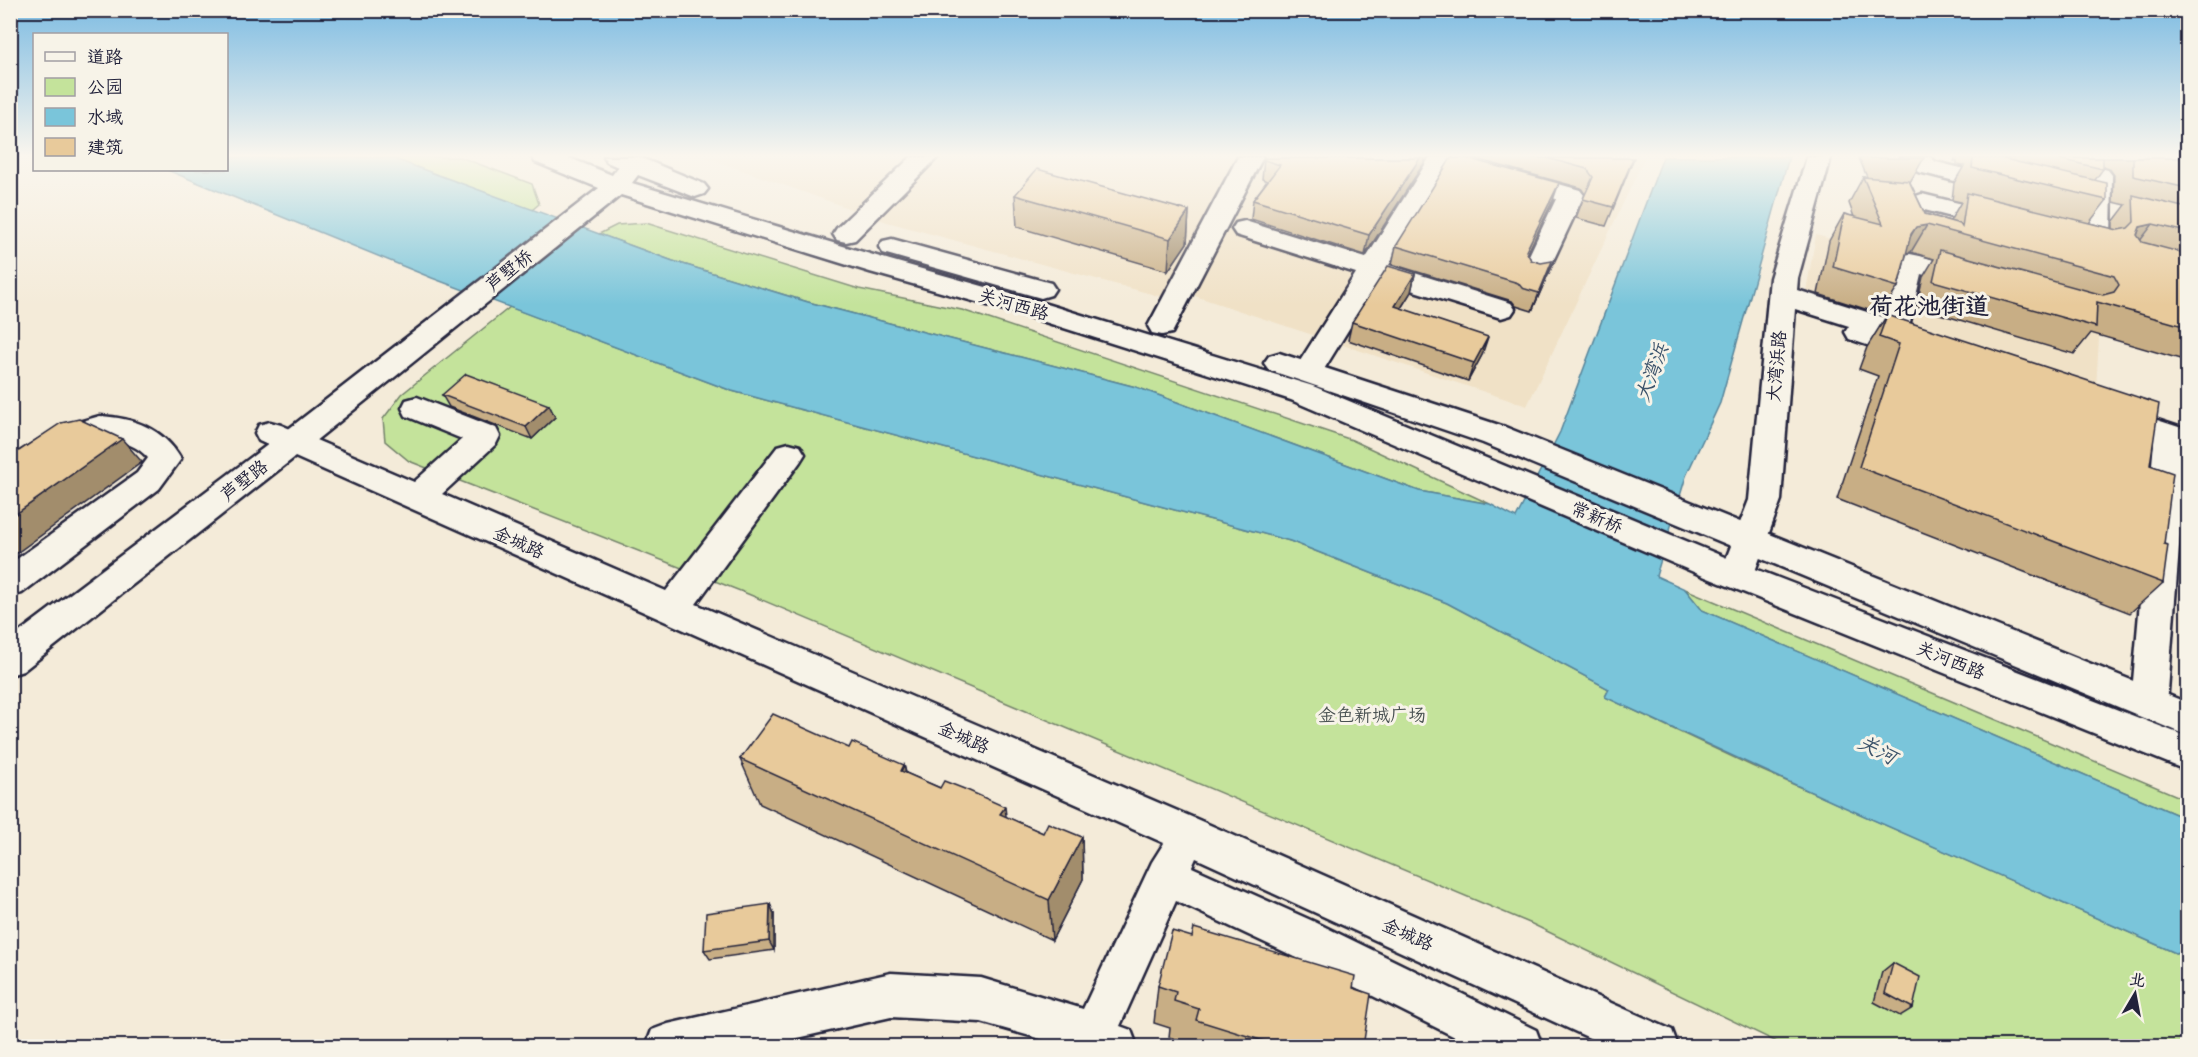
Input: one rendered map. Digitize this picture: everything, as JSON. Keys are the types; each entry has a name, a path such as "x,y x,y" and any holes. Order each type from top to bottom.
{"main road":[{"name":"芦墅桥","path":"465,293 576,206"},
{"name":"关河西路","path":"721,206 880,266 1036,310 1302,393 1479,467"},
{"name":"关河西路","path":"753,206 846,234 968,266 1308,372 1494,435"},
{"path":"846,234 875,206"},
{"path":"1162,326 1225,206"},
{"path":"1308,372 1414,206"},
{"path":"1536,270 1566,206"},
{"name":"大湾浜路","path":"1726,571 1737,536 1765,500 1784,278 1805,206"},
{"path":"1917,229 1921,206"},
{"path":"1939,206 2021,227"},
{"path":"2054,236 2098,247 2098,206"},
{"path":"1245,229 1501,309"},
{"path":"1894,331 1910,262 1990,285"},
{"name":"芦墅路","path":"10,660 281,438 465,293"},
{"path":"1782,295 1894,331 1937,351 1859,332"},
{"path":"2081,406 2179,439 2149,704"},
{"path":"417,408 485,436 418,497"},
{"path":"10,474 65,437 95,426 119,426 157,445 165,459 148,481 10,583"},
{"name":"常新桥","path":"1494,435 1737,536"},
{"name":"芦墅路","path":"10,633 281,438"},
{"name":"金城路","path":"281,438 1187,834 1656,1047"},
{"path":"672,609 789,453"},
{"name":"常新桥","path":"1479,467 1726,571"},
{"name":"关河西路","path":"1737,536 2187,720"},
{"name":"关河西路","path":"1726,571 2187,754"},
{"path":"668,1047 891,995 981,1000 1067,1025 1104,1042 1166,876 1187,834"},
{"path":"1166,876 1300,937 1520,1047"}],"shaded area":[{"path":"843,206 1215,206 1166,298 887,222"},
{"path":"1240,206 1622,206 1527,406 1192,295"},
{"path":"1816,235 1914,261 1920,238 2102,289 2095,405 1803,308"}],"green space":[{"path":"522,206 536,206 532,210"},
{"path":"646,223 859,289 962,310 1352,440 1490,504 1419,491 1136,387 808,302 673,261 599,234 617,225"},
{"name":"金色新城广场","path":"510,307 732,391 1290,541 1447,603 1609,689 1605,697 1752,766 2187,958 2187,1046 1785,1046 1532,924 748,594 409,461 385,441 383,419 402,394"},
{"path":"1685,589 2187,800 2187,819 1702,610"}],"water":[{"path":"256,206 524,206 673,261 808,302 1136,387 1419,491 1490,504 1516,518 1560,432 1645,206 1775,206 1720,403 1686,476 1656,576 1685,589 1702,610 2187,819 2187,958 1835,803 1605,697 1609,689 1447,603 1290,541 732,391 432,278"}],"building":[{"path":"1055,206 1172,206 1189,211 1170,239"},
{"path":"1274,206 1388,206 1369,235"},
{"path":"1421,206 1548,206 1526,251 1531,260 1541,263 1552,261 1539,293 1522,288 1518,283 1396,246"},
{"path":"1875,206 1921,206 1925,214 1960,224 1962,227 1965,206 2021,206 2118,230 2128,228 2134,222 2133,206 2187,208 2187,232 2153,224 2140,227 2137,235 2142,242 2187,254 2187,327 2097,302 2096,327 1933,281 1940,250 2103,295 2114,292 2119,285 2114,276 1927,225 1916,227 1911,234 1898,287 1833,267 1844,214 1883,224"},
{"path":"1388,266 1415,274 1395,306 1488,337 1474,363 1352,322"},
{"path":"1887,315 2159,404 2150,465 2173,473 2164,544 2168,545 2163,583 1859,467 1899,344 1879,337"},
{"path":"466,374 549,405 526,427 442,395"},
{"path":"79,419 122,439 10,518 10,457 61,423"},
{"path":"773,714 849,748 852,742 904,765 901,771 940,788 944,781 967,790 1005,807 1000,814 1043,833 1048,823 1082,837 1049,900 740,759"},
{"path":"770,904 769,941 704,950 706,913"},
{"path":"1194,928 1355,976 1353,988 1371,994 1363,1047 1339,1041 1338,1047 1324,1047 1311,1043 1310,1047 1283,1047 1196,1020 1199,1009 1174,1001 1176,992 1158,986 1172,931 1192,937"},
{"path":"1893,963 1920,977 1913,1008 1885,993"}],"district":[{"name":"荷花池街道","path":"1929,305"}],"water label":[{"name":"大湾浜","path":"1651,372"},
{"name":"关河","path":"1878,749"}]}
